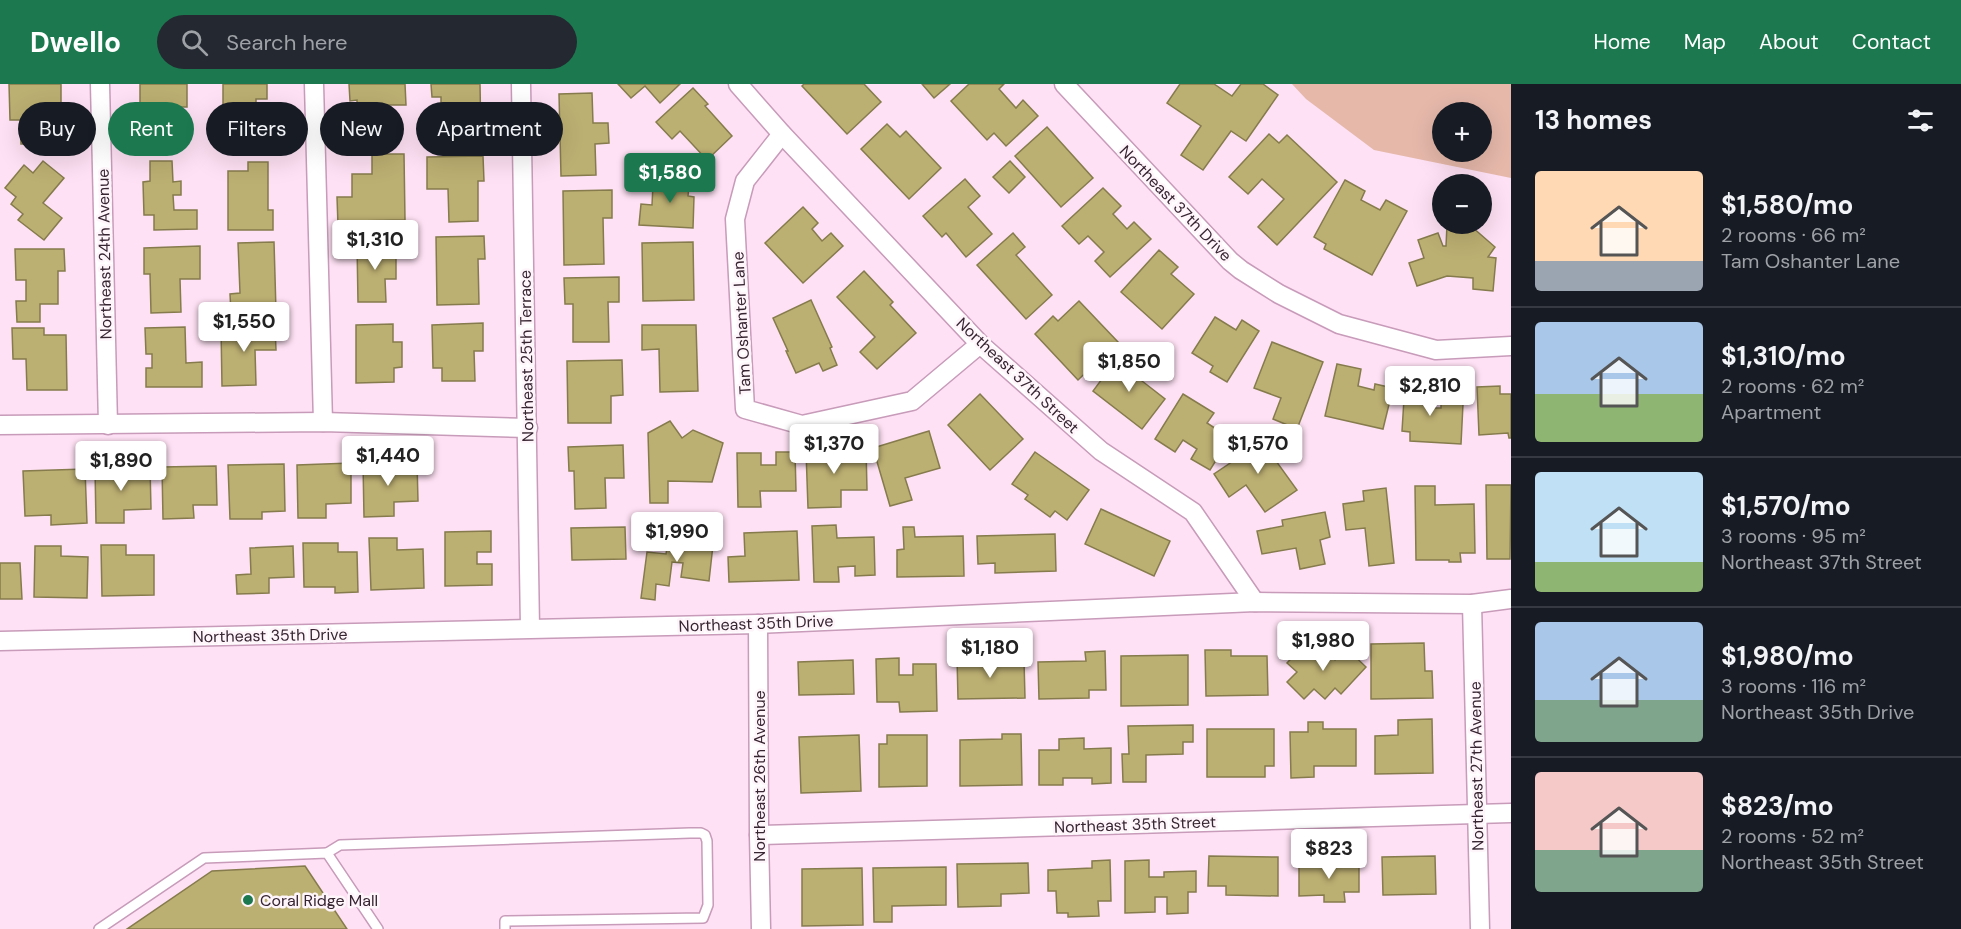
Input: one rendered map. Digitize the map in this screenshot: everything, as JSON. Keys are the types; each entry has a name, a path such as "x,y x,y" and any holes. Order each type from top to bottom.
{"street":[{"name":"Northeast 24th Avenue","path":"100,84 108,425"},
{"path":"314,84 323,422"},
{"name":"Northeast 25th Terrace","path":"521,84 530,628"},
{"name":"Northeast 37th Street","path":"738,84 782,134 980,344 1101,452 1193,512 1255,602"},
{"name":"Northeast 37th Drive","path":"1064,84 1230,261 1279,294 1339,324 1436,350 1511,346"},
{"name":"Tam Oshanter Lane","path":"782,134 745,181 735,219 745,409 802,425 912,401 980,344"},
{"path":"0,425 323,422 528,428"},
{"name":"Northeast 35th Drive","path":"0,642 758,624 1255,602 1472,604 1511,599"},
{"name":"Northeast 27th Avenue","path":"1472,604 1480,929"},
{"name":"Northeast 26th Avenue","path":"758,624 761,929"},
{"name":"Northeast 35th Street","path":"759,835 1511,813"}],"lane":[{"path":"99,929 204,858 327,853 340,845 678,833 705,835 708,905 703,918 505,921 506,929"},
{"path":"327,853 378,929"}],"shaded area":[{"path":"1292,84 1511,84 1511,178 1433,162 1492,162 1492,102 1432,102 1432,162 1374,150 1306,99"}],"building":[{"path":"9,84 61,84 61,102 18,102 18,120 10,120"},
{"path":"140,84 187,84 187,102 140,102"},
{"path":"223,84 267,84 267,99 256,99 256,102 223,102"},
{"path":"349,84 405,84 406,105 404,102 350,101"},
{"path":"431,84 480,84 480,102 441,102 441,97 432,97"},
{"path":"618,84 680,84 660,103 645,86 631,98"},
{"path":"804,84 864,84 881,102 847,134 802,86"},
{"path":"922,84 950,84 934,98"},
{"path":"969,84 1004,84 999,89 1016,108 1023,100 1038,116 1006,146 994,133 987,140 951,101"},
{"path":"1180,84 1214,84 1232,96 1241,84 1263,84 1278,95 1246,141 1231,131 1203,170 1181,155 1201,126 1167,103"},
{"path":"693,88 708,104 705,106 732,136 707,160 680,131 672,139 656,122"},
{"path":"592,93 593,123 608,123 609,143 595,144 596,175 561,176 563,102 559,102 559,94"},
{"path":"887,124 900,137 906,131 941,168 909,199 861,149"},
{"path":"1047,127 1093,178 1061,207 1015,156"},
{"path":"1269,134 1279,143 1287,135 1337,182 1277,245 1258,227 1284,199 1262,179 1248,194 1229,177"},
{"path":"404,154 405,220 354,221 354,224 338,225 337,197 352,197 352,174 372,174 372,156 404,156"},
{"path":"483,156 484,181 478,181 478,221 449,222 448,189 427,189 427,157"},
{"path":"43,161 64,178 43,203 62,218 44,240 18,220 23,214 11,204 16,197 5,188 24,165 33,173"},
{"path":"150,161 172,161 173,182 181,181 181,195 173,195 174,210 197,210 197,229 154,230 154,215 144,215 143,182 150,181"},
{"path":"1010,161 1025,177 1009,193 993,177"},
{"path":"248,162 268,162 268,210 273,210 273,230 228,230 228,171 248,171"},
{"path":"662,175 690,177 688,196 694,197 693,228 639,225 641,204 652,205 653,185 661,185"},
{"path":"965,179 980,196 968,207 992,234 966,257 946,233 942,237 923,216"},
{"path":"1345,180 1365,191 1361,200 1380,210 1386,200 1407,211 1372,275 1324,249 1326,244 1314,237"},
{"path":"1103,188 1121,206 1113,214 1127,229 1134,222 1151,239 1110,277 1095,261 1104,252 1088,236 1079,244 1062,226"},
{"path":"612,190 612,218 603,218 604,264 564,265 563,191"},
{"path":"803,207 818,223 812,229 822,241 831,233 843,246 803,283 765,243"},
{"path":"1013,233 1025,247 1016,255 1052,295 1026,319 977,265"},
{"path":"1438,234 1443,246 1446,246 1447,234 1480,234 1495,247 1488,257 1496,258 1493,291 1473,289 1473,278 1447,276 1417,286 1409,263 1424,258 1418,240"},
{"path":"484,236 485,259 478,259 479,304 437,305 436,237"},
{"path":"274,242 276,311 231,313 230,294 240,293 238,243"},
{"path":"693,242 694,300 643,301 642,243"},
{"path":"357,244 396,244 396,279 385,279 386,302 358,302"},
{"path":"200,246 200,279 180,279 181,312 151,313 150,274 144,274 144,248"},
{"path":"15,249 64,249 65,271 58,271 58,304 40,304 40,322 17,322 16,301 26,301 26,280 16,280"},
{"path":"1159,250 1178,267 1171,274 1194,294 1162,329 1121,292"},
{"path":"864,271 893,302 890,305 916,333 877,369 860,352 875,337 837,297"},
{"path":"619,277 619,302 608,302 609,342 573,342 573,304 565,304 564,278"},
{"path":"811,300 832,347 830,348 837,365 823,371 819,363 796,373 773,318"},
{"path":"1079,301 1118,342 1078,380 1035,334 1053,316 1058,321"},
{"path":"1215,317 1236,330 1242,320 1259,331 1227,382 1210,372 1213,366 1192,353"},
{"path":"483,323 483,351 474,351 475,381 442,381 442,368 433,368 432,325"},
{"path":"393,324 393,342 402,342 402,367 394,368 394,382 356,383 356,325"},
{"path":"642,325 696,325 698,391 660,392 659,349 642,350"},
{"path":"275,326 276,350 255,350 256,385 222,386 221,327"},
{"path":"185,327 186,363 202,362 202,387 146,387 146,368 152,368 152,354 146,354 145,328"},
{"path":"12,328 44,328 44,335 66,335 67,390 27,390 26,359 13,359"},
{"path":"1272,342 1323,362 1297,429 1273,419 1281,398 1254,388"},
{"path":"1119,356 1146,376 1142,381 1165,399 1142,429 1093,391"},
{"path":"622,360 623,395 611,396 611,423 568,423 567,361"},
{"path":"1337,364 1361,369 1358,386 1374,390 1375,384 1393,388 1383,429 1325,416"},
{"path":"1405,383 1430,384 1428,408 1441,408 1441,403 1463,404 1461,444 1410,441 1410,432 1402,431"},
{"path":"1500,386 1500,394 1511,394 1511,438 1508,433 1479,435 1477,387"},
{"path":"980,394 1023,439 990,470 948,425"},
{"path":"1183,394 1214,413 1207,423 1230,438 1210,470 1191,459 1197,449 1183,440 1175,452 1155,439"},
{"path":"670,421 682,438 693,430 723,443 712,482 668,481 668,503 650,503 648,433"},
{"path":"929,431 940,468 905,478 912,500 890,506 873,448"},
{"path":"1269,437 1283,456 1276,461 1297,490 1265,512 1246,485 1229,497 1214,474"},
{"path":"623,445 624,478 605,478 606,508 575,509 574,471 569,471 568,447"},
{"path":"866,448 867,490 841,490 841,507 808,508 806,451"},
{"path":"776,452 795,452 796,491 760,491 761,507 738,507 737,453 761,453 761,465 776,465"},
{"path":"1035,452 1089,490 1067,520 1055,511 1050,517 1025,499 1028,495 1012,484"},
{"path":"417,462 418,501 394,502 394,516 364,517 363,463"},
{"path":"351,463 351,503 326,504 326,518 298,518 297,465"},
{"path":"284,464 285,511 262,512 262,519 230,519 228,465"},
{"path":"216,466 217,505 193,505 194,518 163,519 162,467"},
{"path":"150,467 151,509 124,510 124,523 96,523 95,468"},
{"path":"85,469 87,523 51,525 51,515 25,516 23,471"},
{"path":"1486,485 1511,485 1510,559 1487,559"},
{"path":"1415,486 1435,486 1435,505 1474,504 1475,553 1460,553 1461,562 1416,560"},
{"path":"1386,488 1394,563 1369,566 1365,528 1346,530 1343,504 1364,501 1363,491"},
{"path":"1101,509 1170,541 1154,576 1085,544"},
{"path":"1325,512 1330,537 1320,540 1325,564 1300,569 1296,548 1262,554 1257,531 1283,526 1282,520"},
{"path":"836,525 837,538 874,537 875,575 855,576 855,566 838,567 839,582 814,582 812,526"},
{"path":"625,527 626,559 572,560 571,528"},
{"path":"903,527 914,527 915,537 963,536 964,576 897,577 897,550 904,549"},
{"path":"679,530 696,533 695,542 713,545 709,581 681,577 683,563 672,562 669,586 656,584 655,600 641,598 647,552 666,554 668,541 677,542"},
{"path":"491,531 491,552 477,552 477,564 492,564 492,585 445,586 445,532"},
{"path":"797,531 799,580 729,582 728,557 745,556 744,533"},
{"path":"1055,534 1056,571 995,573 995,563 978,564 977,536"},
{"path":"369,538 397,538 397,550 423,549 424,588 371,590"},
{"path":"303,543 338,543 338,552 357,552 358,592 335,593 335,587 304,587"},
{"path":"101,545 126,545 126,555 154,555 154,595 102,596"},
{"path":"35,546 61,546 61,556 88,557 87,598 34,597"},
{"path":"293,546 294,577 269,578 269,593 237,594 236,575 251,574 250,548"},
{"path":"0,563 20,563 22,599 0,599"},
{"path":"1424,643 1425,671 1432,671 1433,698 1371,699 1371,644"},
{"path":"1304,645 1317,658 1325,650 1335,660 1346,648 1366,667 1341,694 1335,688 1325,699 1314,689 1304,699 1287,682 1297,672 1287,663"},
{"path":"1205,650 1231,650 1231,656 1267,656 1268,695 1206,696"},
{"path":"1105,651 1106,690 1089,690 1089,698 1039,699 1038,662 1086,661 1085,652"},
{"path":"1188,655 1188,705 1121,706 1121,656"},
{"path":"979,656 979,662 1024,661 1025,698 958,699 957,657"},
{"path":"899,658 899,675 913,675 913,664 936,664 937,711 900,712 899,702 877,702 876,659"},
{"path":"853,660 854,694 799,695 798,662"},
{"path":"1432,719 1433,773 1375,774 1375,736 1398,735 1398,720"},
{"path":"1308,722 1323,722 1323,729 1356,729 1356,766 1314,766 1314,777 1291,778 1290,732 1308,732"},
{"path":"1193,725 1193,742 1183,742 1183,754 1146,755 1146,782 1123,782 1122,754 1129,754 1128,726"},
{"path":"1207,729 1274,729 1274,766 1265,766 1265,777 1207,777"},
{"path":"1002,734 1021,734 1022,785 960,786 960,740 1002,739"},
{"path":"859,735 861,791 801,793 799,737"},
{"path":"887,735 927,735 927,786 879,787 879,744 887,744"},
{"path":"1084,738 1084,749 1111,748 1111,783 1092,784 1092,778 1063,778 1063,785 1039,785 1039,750 1059,750 1059,739"},
{"path":"1209,856 1278,857 1278,896 1226,895 1226,886 1208,886"},
{"path":"1435,856 1436,894 1383,895 1382,857"},
{"path":"1110,860 1111,901 1098,901 1099,916 1068,917 1068,913 1057,913 1056,891 1048,891 1048,870 1092,868 1092,861"},
{"path":"1149,860 1149,877 1164,877 1164,872 1196,871 1196,892 1188,892 1188,913 1167,914 1167,897 1155,897 1155,912 1125,913 1125,861"},
{"path":"1359,862 1359,892 1344,892 1345,902 1324,902 1324,895 1299,896 1299,863"},
{"path":"1028,863 1029,893 1001,894 1001,906 958,907 957,864"},
{"name":"Coral Ridge Mall","path":"305,866 347,929 127,929 212,871"},
{"path":"946,867 946,905 892,906 892,922 874,922 873,868"},
{"path":"862,868 863,925 802,926 802,869"}],"place":[{"name":"Coral Ridge Mall","path":"248,900"}]}
